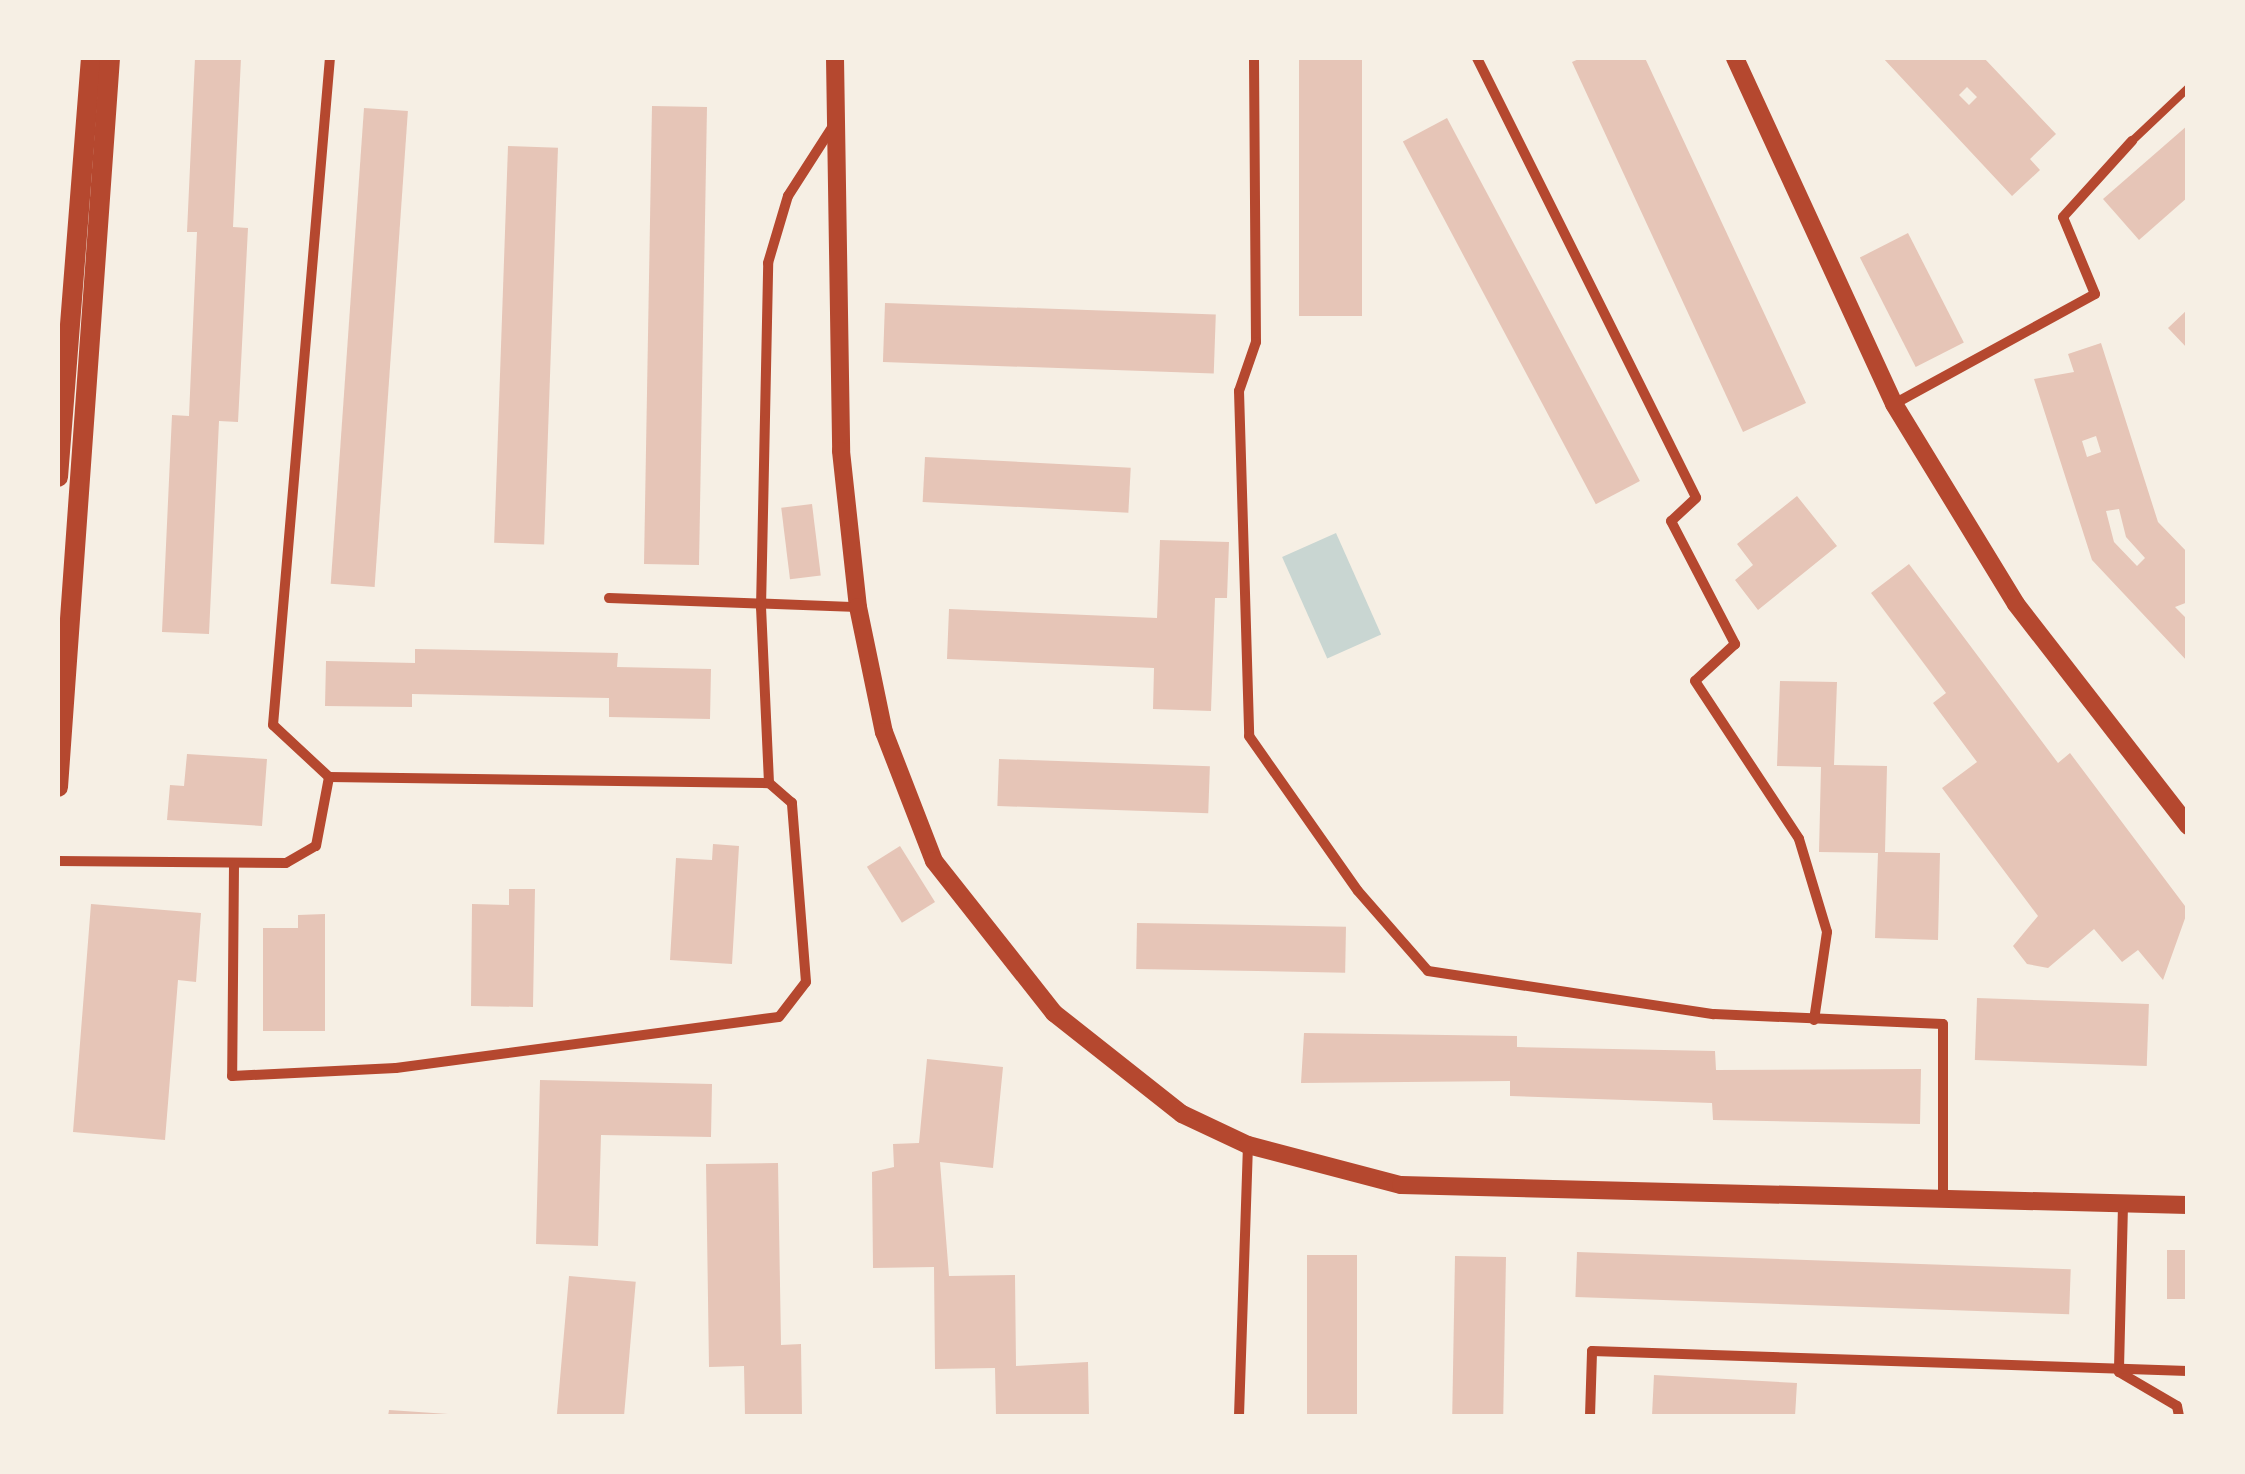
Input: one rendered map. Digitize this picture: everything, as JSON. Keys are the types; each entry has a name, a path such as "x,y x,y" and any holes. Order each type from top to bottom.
{"main road":[{"path":"58,478 63,343 91,58"},
{"path":"58,787 110,58"}],"street":[{"path":"234,864 232,1076 396,1068 779,1017 806,982 792,803 769,783 330,777 273,724 330,58"},
{"path":"836,58 841,451 858,607 884,732 934,860 1054,1013 1182,1114 1248,1145 1401,1185 2188,1205"},
{"path":"1254,58 1256,342 1239,392 1248,736 1358,892 1428,971 1714,1014 1944,1024 1942,1199"},
{"path":"1476,58 1696,498 1671,521 1736,644 1694,680 1800,839 1828,932 1814,1020"},
{"path":"1736,58 1894,404 2016,604 2188,826"},
{"path":"769,783 761,608 768,262 788,196 834,126"},
{"path":"1894,404 2095,294 2063,217 2132,141"},
{"path":"610,598 761,608 858,607"},
{"path":"58,862 286,863 316,846 330,777"},
{"path":"1239,1416 1248,1145"},
{"path":"2119,1372 2123,1205"},
{"path":"1590,1416 1592,1351 2119,1372 2188,1371"},
{"path":"2119,1372 2177,1406 2179,1416"}],"lane":[{"path":"2132,141 2188,88"}],"shaded area":[{"path":"1336,533 1381,634 1327,658 1282,557"}],"building":[{"path":"195,58 241,58 233,227 248,228 238,422 219,421 209,634 162,632 172,415 189,416 197,232 187,232"},
{"path":"1299,58 1362,58 1362,316 1299,316"},
{"path":"1581,58 1645,58 1806,403 1743,432 1572,62"},
{"path":"1883,58 1984,58 2056,134 2030,159 2040,170 2012,196","holes":["1967,87 1977,97 1969,105 1959,95"]},
{"path":"652,106 707,107 699,565 644,564"},
{"path":"364,108 408,111 375,587 331,584"},
{"path":"1447,118 1640,481 1596,504 1403,141"},
{"path":"2188,125 2188,197 2139,240 2103,199"},
{"path":"508,146 558,148 544,545 494,543"},
{"path":"1908,233 1964,343 1916,367 1860,258"},
{"path":"885,303 1216,315 1214,374 883,362"},
{"path":"2188,309 2188,349 2168,328"},
{"path":"2101,343 2158,522 2188,553 2188,602 2175,607 2188,620 2188,662 2092,560 2034,379 2074,372 2068,354","holes":["2096,436 2101,452 2087,457 2082,441","2119,509 2126,537 2145,558 2137,566 2114,542 2106,511"]},
{"path":"925,457 1131,468 1128,513 923,502"},
{"path":"1797,496 1837,546 1758,610 1735,580 1753,565 1737,544"},
{"path":"812,504 821,575 790,579 781,508"},
{"path":"1160,540 1229,542 1227,598 1215,598 1211,711 1153,709 1154,668 947,659 949,609 1157,618"},
{"path":"1909,564 2058,763 2070,753 2188,910 2163,980 2138,950 2122,962 2094,929 2048,968 2027,964 2013,946 2038,916 1942,788 1977,762 1933,703 1946,693 1871,593"},
{"path":"415,649 618,653 617,667 711,669 710,719 609,717 609,698 412,694 412,707 325,706 326,661 415,663"},
{"path":"1780,681 1837,682 1834,765 1887,766 1885,852 1940,853 1938,940 1875,938 1878,853 1819,852 1821,767 1777,766"},
{"path":"187,754 267,759 262,826 167,820 170,785 184,786"},
{"path":"999,759 1210,766 1208,813 997,806"},
{"path":"713,844 739,846 732,964 670,960 676,858 712,860"},
{"path":"900,846 935,902 902,923 867,867"},
{"path":"509,889 535,889 533,1007 471,1006 472,904 509,905"},
{"path":"91,904 201,913 196,982 178,980 165,1140 73,1132"},
{"path":"325,914 325,1031 263,1031 263,928 298,928 298,915"},
{"path":"1137,923 1346,927 1345,973 1136,969"},
{"path":"1977,998 2149,1004 2147,1066 1975,1060"},
{"path":"1304,1033 1517,1036 1517,1047 1715,1051 1716,1070 1921,1069 1920,1124 1713,1120 1712,1103 1510,1096 1510,1081 1301,1083"},
{"path":"927,1059 1003,1067 993,1168 940,1162 949,1276 1015,1275 1016,1366 1088,1362 1089,1416 996,1416 995,1368 935,1369 934,1267 873,1268 872,1172 894,1167 893,1144 919,1143"},
{"path":"540,1080 712,1084 711,1137 601,1135 598,1246 536,1244"},
{"path":"778,1163 781,1345 801,1344 802,1416 745,1416 744,1366 709,1367 706,1164"},
{"path":"2167,1250 2188,1250 2188,1299 2167,1299"},
{"path":"1577,1252 2071,1269 2069,1314 1575,1297"},
{"path":"1307,1255 1357,1255 1357,1416 1307,1416"},
{"path":"1455,1256 1506,1257 1503,1416 1452,1416"},
{"path":"569,1276 636,1282 624,1416 557,1416"},
{"path":"1654,1375 1797,1383 1795,1416 1652,1416"},
{"path":"389,1410 448,1414 448,1416 388,1416"}]}
